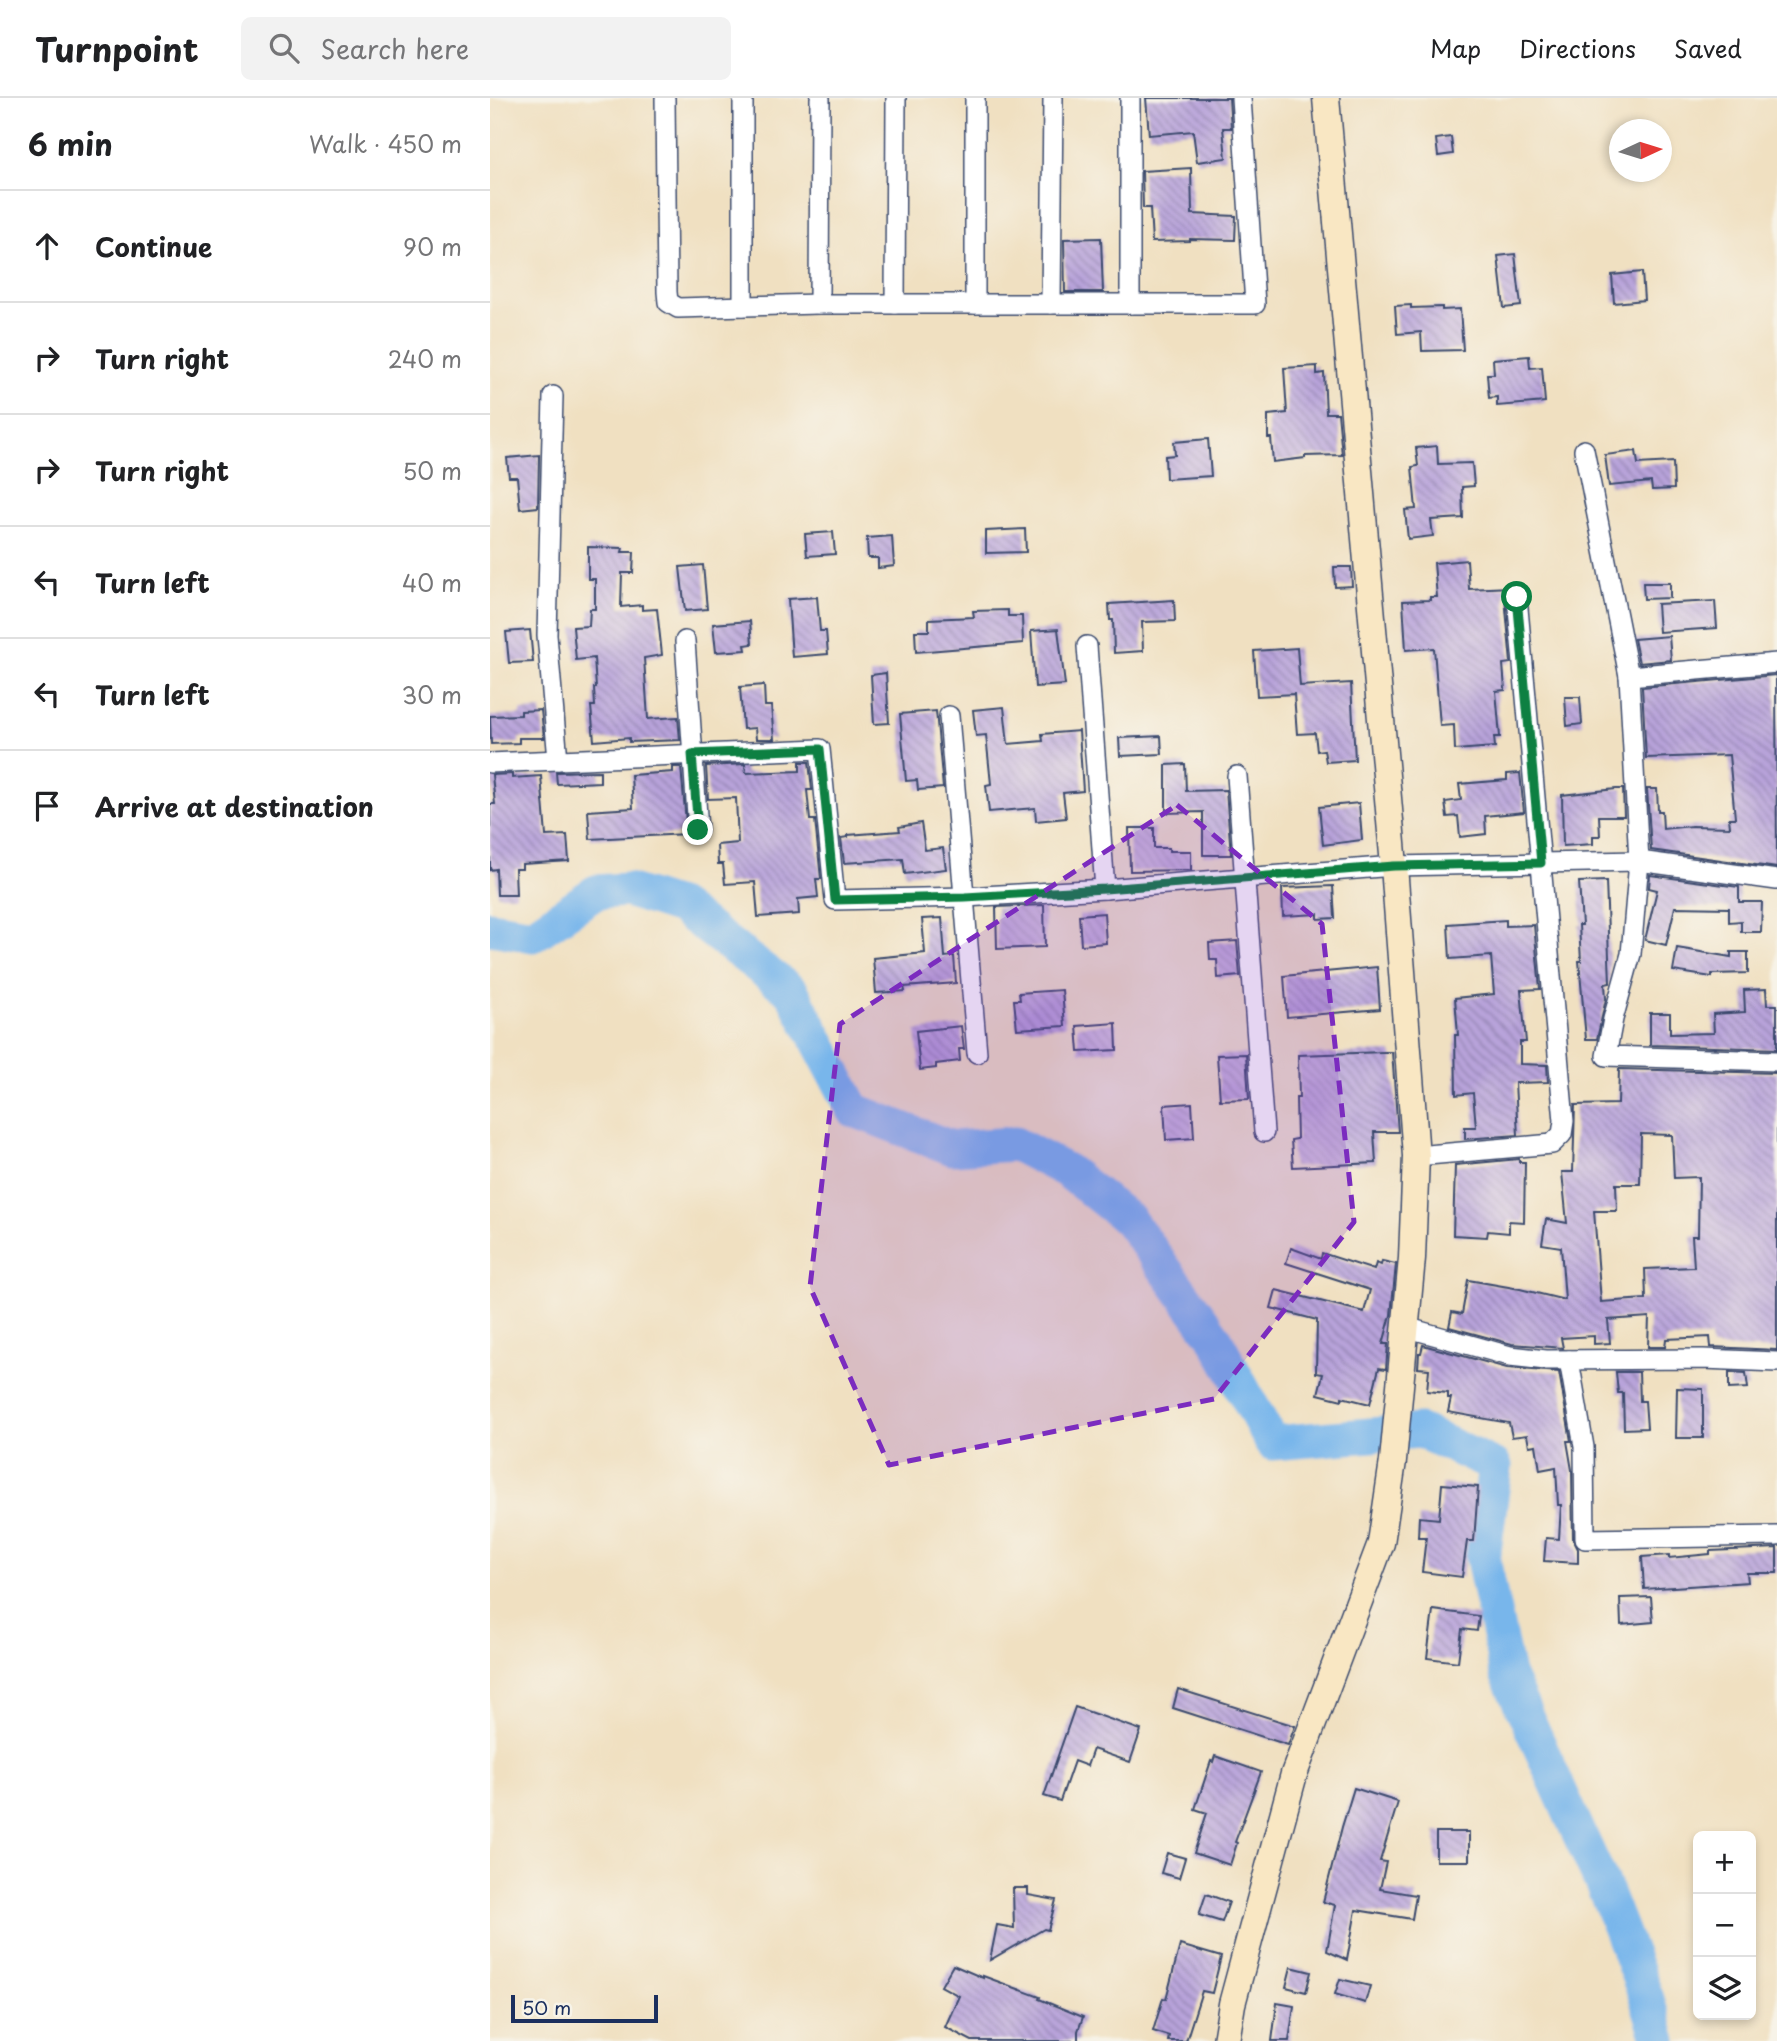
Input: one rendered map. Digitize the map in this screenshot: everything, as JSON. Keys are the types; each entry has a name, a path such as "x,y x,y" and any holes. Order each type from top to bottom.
{"main road":[{"path":"1226,2041 1233,2004 1294,1774 1381,1543 1393,1461 1412,1258 1416,1156 1394,866 1326,98"}],"street":[{"path":"665,98 668,302 678,308 819,304 1255,304 1241,98"},
{"path":"743,98 743,306"},
{"path":"819,304 820,98"},
{"path":"895,304 896,98"},
{"path":"975,98 975,304"},
{"path":"1051,304 1054,98"},
{"path":"1130,98 1130,304"},
{"path":"553,396 547,635 558,760"},
{"path":"1584,450 1629,676 1639,861 1631,954 1606,1056 1777,1060"},
{"path":"1416,1156 1552,1144 1562,1134 1564,1121 1517,597"},
{"path":"685,640 698,830"},
{"path":"1087,646 1105,889"},
{"path":"1629,676 1777,663"},
{"path":"949,716 977,1053"},
{"path":"490,763 820,749 835,900 965,897 1105,889 1394,866 1639,861 1777,880"},
{"path":"1237,776 1264,1132"},
{"path":"1405,1327 1510,1356 1546,1360 1703,1359 1777,1362"},
{"path":"1569,1360 1584,1447 1585,1539 1777,1536"}],"highlighted area":[{"path":"1177,805 1322,924 1354,1222 1214,1399 889,1465 810,1287 840,1024"}],"building":[{"path":"1146,98 1229,98 1231,128 1223,128 1226,158 1197,162 1193,131 1149,135"},
{"path":"1451,137 1453,154 1438,156 1436,139"},
{"path":"1191,168 1192,214 1236,216 1235,240 1152,242 1150,208 1143,208 1142,171"},
{"path":"1101,238 1103,292 1065,292 1064,239"},
{"path":"1515,254 1521,306 1504,308 1498,256"},
{"path":"1642,272 1644,300 1614,303 1612,275"},
{"path":"1411,305 1411,308 1460,309 1463,350 1422,351 1421,332 1397,334 1395,306"},
{"path":"1529,356 1530,368 1542,367 1545,402 1497,406 1497,397 1489,398 1487,374 1494,374 1493,359"},
{"path":"1317,366 1317,374 1324,373 1326,413 1338,413 1342,455 1305,456 1273,462 1271,438 1268,438 1268,415 1287,413 1284,368"},
{"path":"1208,439 1211,476 1166,479 1165,456 1175,455 1174,442"},
{"path":"1437,446 1438,464 1472,463 1474,486 1462,487 1463,518 1431,520 1433,536 1408,539 1405,510 1416,509 1412,467 1418,466 1416,448"},
{"path":"1636,451 1638,464 1673,462 1674,489 1652,490 1651,482 1609,486 1605,455"},
{"path":"539,455 538,507 520,509 517,477 509,477 507,458"},
{"path":"1025,529 1026,552 986,553 986,531"},
{"path":"833,532 835,554 807,556 805,534"},
{"path":"892,536 894,566 878,568 878,558 868,558 867,538"},
{"path":"588,547 623,548 622,552 634,552 633,573 622,573 621,607 642,605 642,610 657,609 662,655 644,658 648,719 678,717 680,740 629,742 629,738 594,741 591,706 595,706 594,658 576,660 573,627 589,626 590,609 595,609 595,579 588,579"},
{"path":"1467,560 1469,589 1511,587 1506,591 1505,598 1511,663 1503,664 1505,690 1496,691 1500,737 1494,737 1495,747 1455,750 1454,725 1440,726 1434,648 1406,650 1403,601 1430,600 1430,597 1437,597 1434,563"},
{"path":"703,565 707,609 685,611 680,567"},
{"path":"1334,567 1351,567 1352,586 1335,587"},
{"path":"1643,583 1670,583 1670,598 1644,599"},
{"path":"817,597 820,631 826,631 828,654 792,657 788,599"},
{"path":"1174,600 1175,621 1142,622 1143,651 1114,653 1113,620 1110,620 1109,604"},
{"path":"1715,601 1717,628 1659,632 1657,604"},
{"path":"1008,610 1008,616 1022,616 1023,643 916,652 915,631 929,631 929,619 974,617 973,611"},
{"path":"750,621 752,644 745,645 746,650 716,652 713,624"},
{"path":"1058,629 1065,685 1035,687 1031,631"},
{"path":"530,630 533,662 509,663 506,632"},
{"path":"1669,636 1671,660 1639,663 1634,639"},
{"path":"1297,648 1300,686 1351,683 1355,760 1326,762 1324,750 1317,751 1315,733 1297,734 1294,694 1257,696 1254,651"},
{"path":"886,673 889,723 874,724 871,675"},
{"path":"1776,675 1777,868 1651,850 1647,789 1657,789 1658,811 1662,811 1663,829 1692,826 1730,827 1729,818 1735,818 1729,755 1646,758 1642,687"},
{"path":"764,685 765,706 771,706 774,739 756,739 755,728 743,729 740,687"},
{"path":"1565,697 1580,697 1582,724 1567,726"},
{"path":"1004,707 1008,744 1043,741 1042,734 1079,731 1083,791 1063,793 1066,818 1036,821 1035,808 989,812 986,785 991,784 986,735 976,736 973,710"},
{"path":"541,710 544,738 519,738 519,743 491,744 490,716 521,715 521,711"},
{"path":"936,711 943,788 918,790 917,780 906,781 900,714"},
{"path":"1161,736 1162,754 1120,756 1119,738"},
{"path":"800,762 809,762 812,790 807,790 810,820 815,820 821,879 816,879 818,897 798,899 799,914 758,917 755,882 725,884 723,864 718,864 717,845 738,843 736,798 708,799 706,766 745,764 746,773 800,771"},
{"path":"1185,764 1186,791 1226,790 1231,855 1203,855 1203,812 1166,813 1166,765"},
{"path":"673,767 681,767 687,834 590,839 588,811 633,808 631,775 673,772"},
{"path":"600,771 600,782 557,784 556,772"},
{"path":"1520,773 1524,812 1485,816 1486,834 1460,837 1458,816 1447,817 1445,802 1461,800 1459,784 1507,780 1507,774"},
{"path":"512,774 512,778 541,776 546,836 567,835 569,861 522,864 522,869 515,869 516,895 497,895 496,869 490,870 490,804 495,804 492,775"},
{"path":"1623,789 1624,816 1599,816 1600,836 1593,836 1593,844 1563,846 1562,795"},
{"path":"1359,803 1362,840 1323,845 1319,807"},
{"path":"921,823 925,850 943,848 946,869 905,874 903,859 844,863 841,838 848,835 900,831 899,827"},
{"path":"1129,828 1154,828 1154,848 1191,851 1191,870 1130,871"},
{"path":"1650,875 1739,887 1739,902 1762,902 1761,932 1741,932 1741,921 1729,922 1729,908 1675,907 1666,945 1645,940 1657,890 1649,888"},
{"path":"1606,881 1610,983 1605,984 1606,999 1597,1039 1586,1039 1579,961 1579,925 1582,925 1579,882"},
{"path":"1333,886 1335,918 1318,919 1318,914 1283,916 1282,888"},
{"path":"1044,905 1045,947 997,949 996,907"},
{"path":"1104,913 1106,943 1081,945 1079,915"},
{"path":"942,918 945,957 954,956 956,983 904,987 905,991 876,993 873,958 925,953 922,919"},
{"path":"1506,920 1506,926 1534,925 1540,989 1521,990 1526,1042 1520,1042 1520,1064 1547,1065 1548,1082 1515,1083 1518,1135 1465,1139 1465,1127 1476,1127 1473,1093 1456,1095 1455,1035 1458,1035 1455,998 1494,994 1491,956 1450,959 1448,924"},
{"path":"1237,941 1240,976 1218,978 1217,960 1210,960 1209,943"},
{"path":"1677,948 1731,957 1731,952 1748,952 1748,973 1712,974 1712,977 1673,971"},
{"path":"1377,967 1380,1009 1287,1017 1284,976"},
{"path":"1766,989 1767,1005 1777,1005 1777,1049 1650,1045 1650,1013 1670,1013 1670,1034 1714,1033 1713,1014 1745,1012 1744,990"},
{"path":"1062,990 1065,1026 1017,1029 1014,1000 1020,1000 1019,993"},
{"path":"1116,1023 1117,1050 1079,1052 1077,1026"},
{"path":"961,1026 964,1049 959,1049 960,1061 936,1064 936,1068 920,1070 916,1031"},
{"path":"1392,1052 1398,1132 1374,1132 1376,1163 1293,1167 1291,1140 1297,1139 1298,1055"},
{"path":"1246,1054 1249,1099 1220,1100 1217,1055"},
{"path":"1619,1069 1777,1073 1777,1350 1711,1347 1710,1337 1666,1339 1665,1347 1648,1347 1649,1317 1608,1320 1610,1343 1594,1344 1594,1336 1561,1338 1563,1348 1512,1344 1449,1327 1452,1312 1462,1314 1468,1280 1565,1300 1561,1247 1542,1244 1546,1219 1567,1223 1562,1172 1573,1172 1575,1105 1618,1104","holes":["1641,1134 1672,1135 1674,1178 1699,1177 1698,1236 1692,1236 1694,1267 1645,1269 1646,1299 1601,1302 1594,1211 1617,1211 1616,1184 1640,1184"]},
{"path":"1192,1103 1194,1138 1166,1140 1164,1105"},
{"path":"1519,1159 1519,1162 1525,1162 1524,1222 1509,1221 1509,1233 1488,1231 1487,1237 1453,1235 1455,1165"},
{"path":"1291,1248 1321,1259 1322,1253 1374,1270 1376,1263 1381,1265 1382,1261 1396,1264 1391,1315 1383,1344 1388,1344 1386,1369 1379,1368 1370,1404 1318,1394 1323,1374 1316,1373 1317,1320 1271,1308 1276,1290 1364,1312 1370,1290 1286,1263"},
{"path":"1423,1345 1507,1368 1559,1372 1571,1441 1567,1441 1572,1470 1573,1539 1578,1549 1578,1563 1544,1561 1546,1538 1559,1539 1561,1505 1558,1505 1556,1467 1540,1470 1536,1445 1529,1446 1527,1435 1512,1437 1509,1423 1448,1412 1451,1398 1448,1398 1448,1393 1427,1391 1429,1369 1418,1368 1419,1353"},
{"path":"1616,1372 1639,1372 1640,1401 1645,1401 1647,1428 1624,1429 1623,1393 1618,1393"},
{"path":"1729,1372 1746,1373 1748,1388 1729,1389"},
{"path":"1677,1388 1703,1389 1703,1438 1676,1438"},
{"path":"1442,1484 1478,1487 1474,1541 1467,1541 1462,1577 1422,1572 1426,1537 1418,1537 1419,1517 1439,1519"},
{"path":"1777,1548 1777,1573 1747,1573 1748,1582 1644,1589 1642,1557 1669,1555 1669,1558 1710,1554 1710,1551"},
{"path":"1651,1597 1653,1622 1621,1625 1620,1598"},
{"path":"1433,1610 1479,1616 1477,1631 1462,1629 1458,1662 1427,1658"},
{"path":"1178,1689 1295,1726 1288,1745 1173,1708"},
{"path":"1075,1707 1141,1730 1130,1762 1093,1749 1087,1766 1074,1761 1060,1801 1044,1796"},
{"path":"1215,1756 1261,1772 1235,1842 1237,1843 1230,1865 1194,1853 1207,1813 1195,1809"},
{"path":"1354,1788 1398,1802 1380,1861 1386,1862 1380,1889 1416,1895 1412,1919 1356,1910 1347,1960 1327,1951 1335,1905 1323,1902"},
{"path":"1436,1832 1469,1832 1469,1861 1436,1861"},
{"path":"1167,1853 1185,1858 1179,1878 1161,1873"},
{"path":"1013,1888 1028,1888 1028,1895 1056,1900 1048,1930 1044,1929 990,1960 997,1925 1014,1928"},
{"path":"1206,1894 1229,1902 1222,1922 1199,1915"},
{"path":"1180,1945 1221,1957 1212,1993 1202,1991 1186,2041 1168,2041 1169,2036 1153,2031 1163,1998 1166,1999"},
{"path":"953,1965 1040,1997 1039,1999 1083,2017 1078,2041 972,2041 945,2027 959,1996 941,1986"},
{"path":"1291,1967 1311,1972 1306,1992 1286,1987"},
{"path":"1340,1979 1370,1986 1365,2003 1335,1994"},
{"path":"1277,2003 1294,2006 1289,2041 1272,2041"}],"waterway":[{"path":"490,928 533,935 596,892 627,890 680,907 792,992 854,1110 952,1148 1015,1144 1067,1171 1129,1220 1215,1338 1272,1443 1420,1431 1495,1466 1483,1559 1507,1674 1607,1895 1646,1996 1660,2041"}],"route":[{"path":"698,830 692,754 820,749 835,900 965,897 1105,889 1394,866 1541,863 1517,597"}]}
